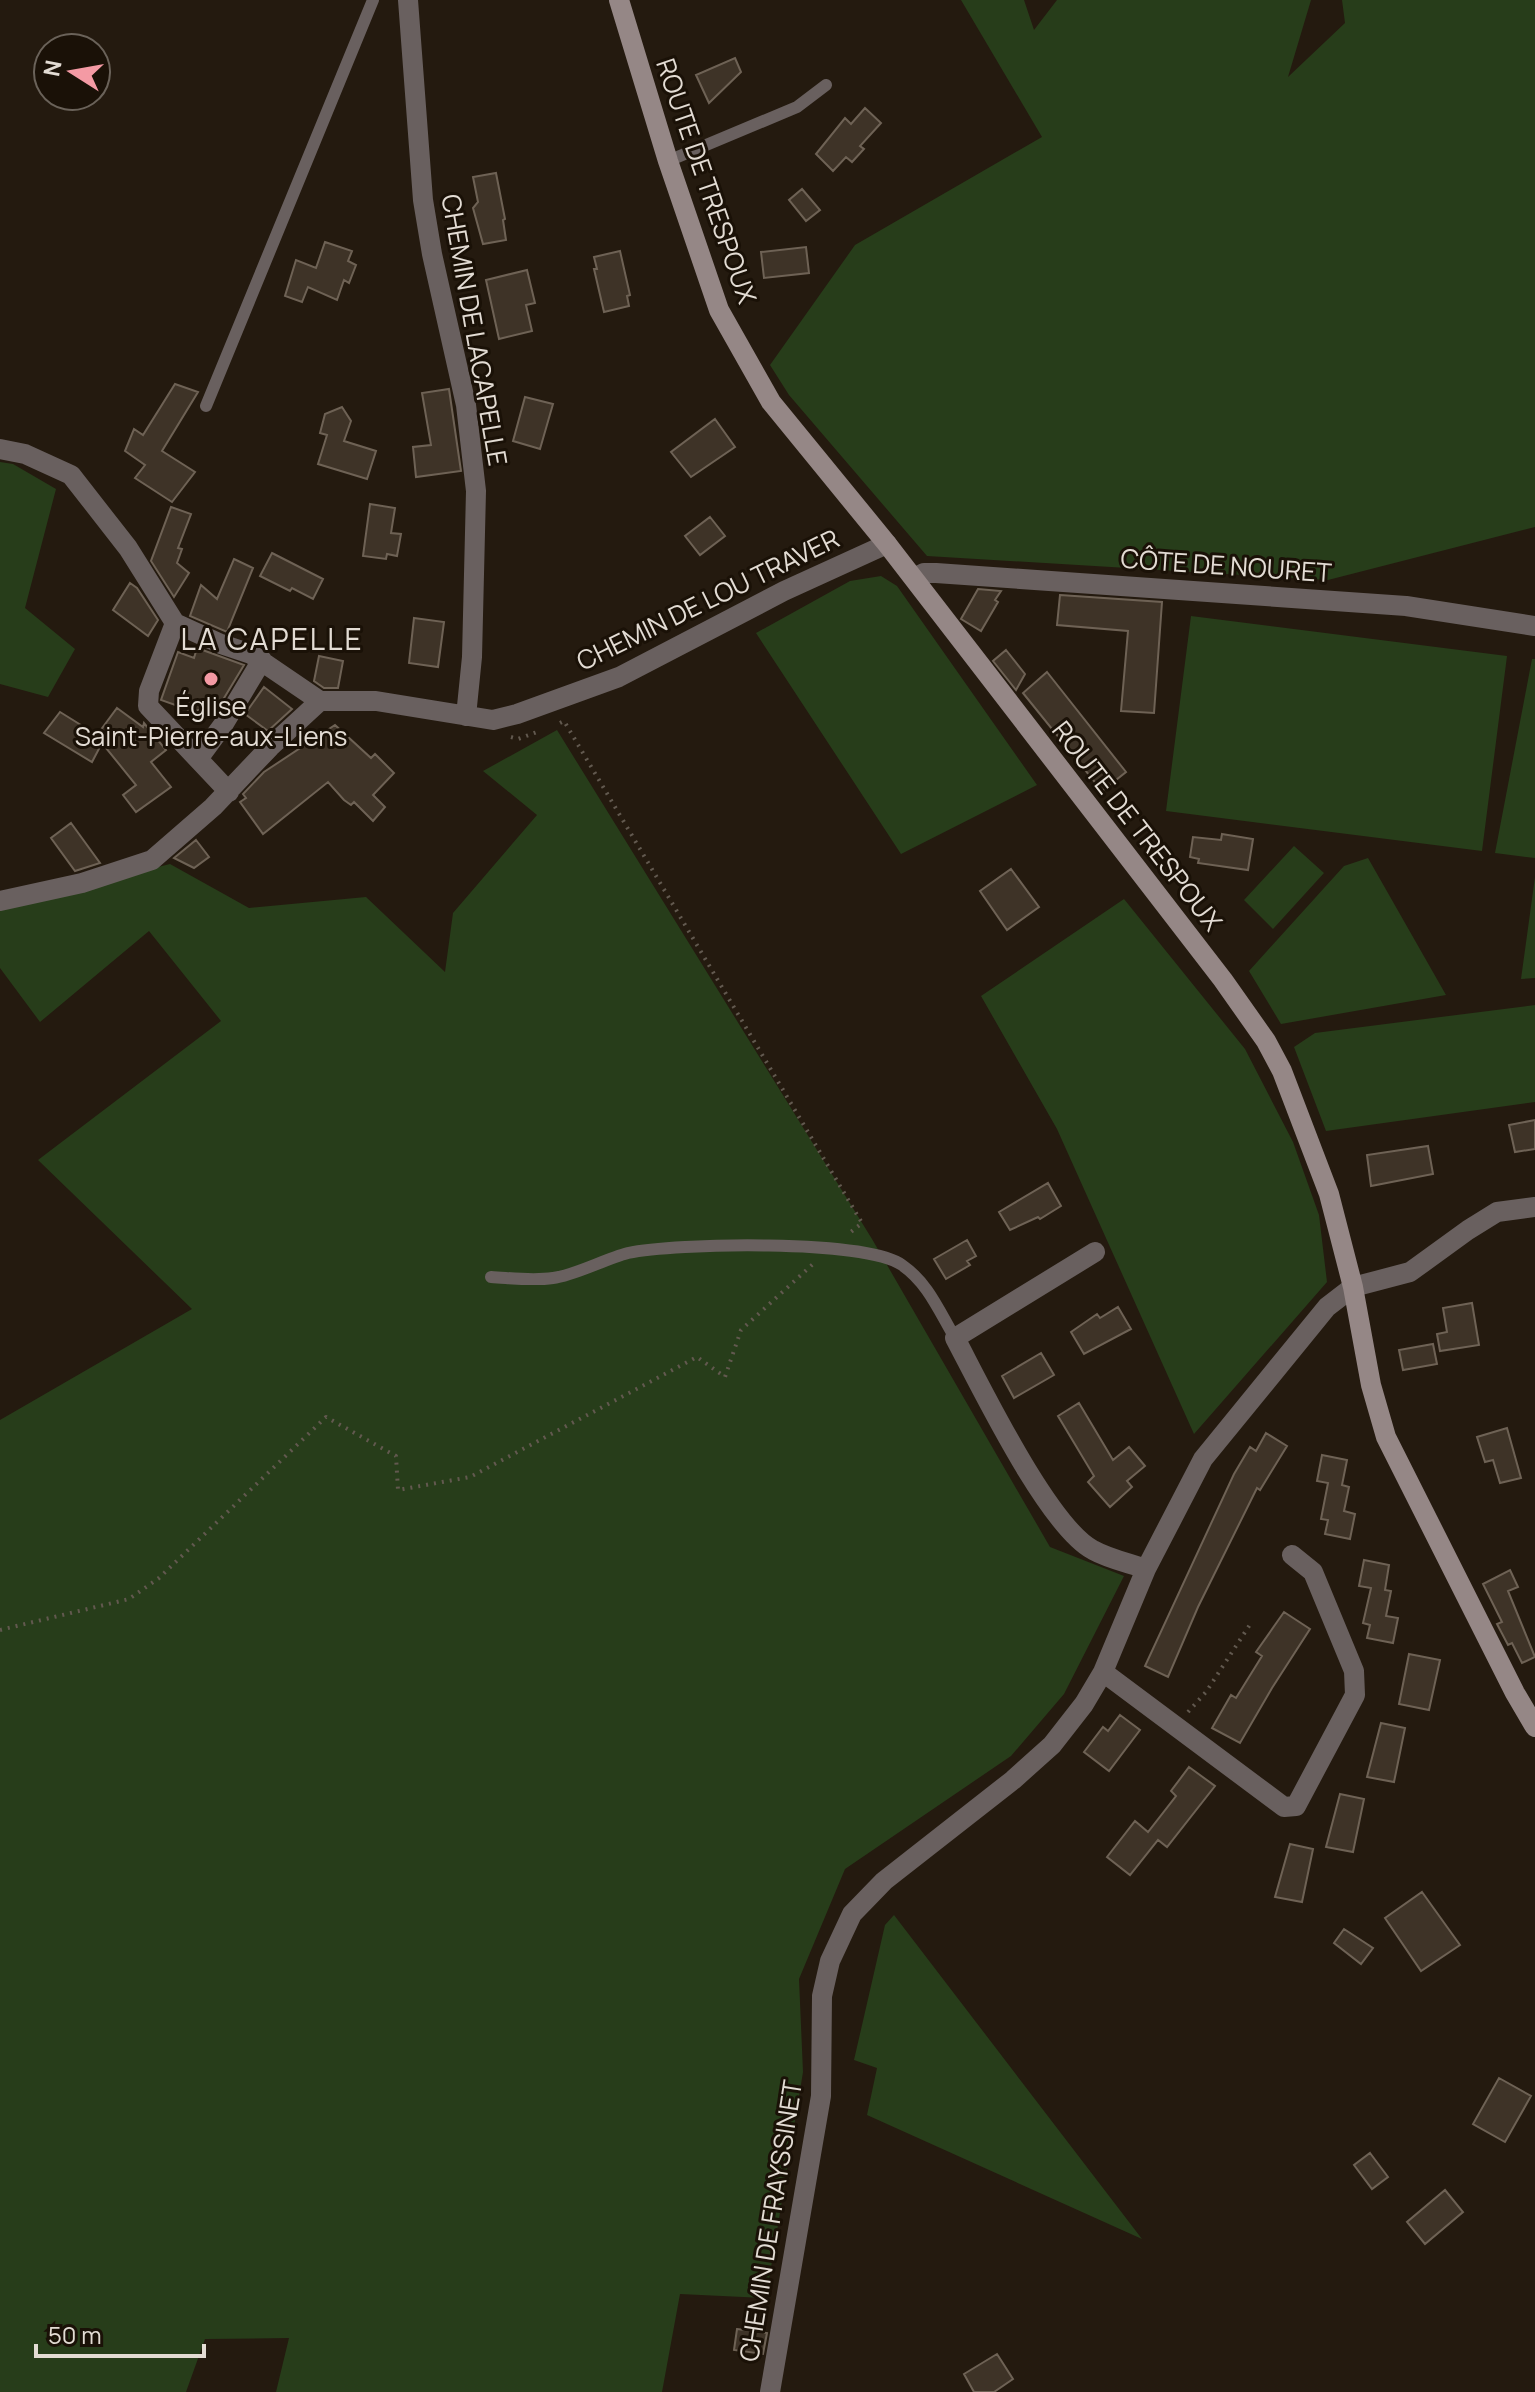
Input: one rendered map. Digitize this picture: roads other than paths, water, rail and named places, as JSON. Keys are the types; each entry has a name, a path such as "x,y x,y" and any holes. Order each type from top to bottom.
{"street":[{"name":"CHEMIN DE LACAPELLE","path":"408,0 423,200 466,405 476,491 472,657 466,716"},
{"name":"ROUTE DE TRESPOUX","path":"619,0 668,161 719,310 771,402 914,578 1214,968 1266,1041 1282,1071 1329,1194 1353,1287 1371,1385 1386,1437 1535,1727"},
{"path":"0,449 25,454 71,475 185,623 262,660 320,701 270,747 229,792 152,860 82,883 0,901"},
{"name":"CHEMIN DE LOU TRAVER","path":"320,701 376,701 493,720 517,714 619,677 784,591 887,544"},
{"name":"CÔTE DE NOURET","path":"914,578 924,573 936,573 1282,596 1406,606 1535,626"},
{"path":"185,623 149,691 148,706 229,792"},
{"path":"198,759 223,725 262,660"},
{"path":"1353,1287 1410,1272 1497,1212 1535,1207"},
{"path":"1095,1252 955,1338 1015,1448 1059,1518 1091,1549 1146,1569"},
{"name":"CHEMIN DE FRAYSSINET","path":"766,2390 821,2096 822,1996 830,1961 852,1914 884,1881 1013,1780 1052,1745 1084,1704 1103,1672 1146,1569 1203,1459 1327,1307 1353,1287"},
{"path":"1103,1672 1284,1807 1296,1806 1355,1695 1354,1671 1313,1572 1292,1555"}],"lane":[{"path":"206,406 373,0"},
{"path":"668,161 797,107 826,85"},
{"path":"491,1277 555,1278 629,1253 683,1246 829,1249 870,1254 899,1262 923,1282 955,1338"}],"place":[{"name":"Église Saint-Pierre-aux-Liens","path":"211,679"}],"district":[{"name":"LA CAPELLE","path":"272,640"}]}
